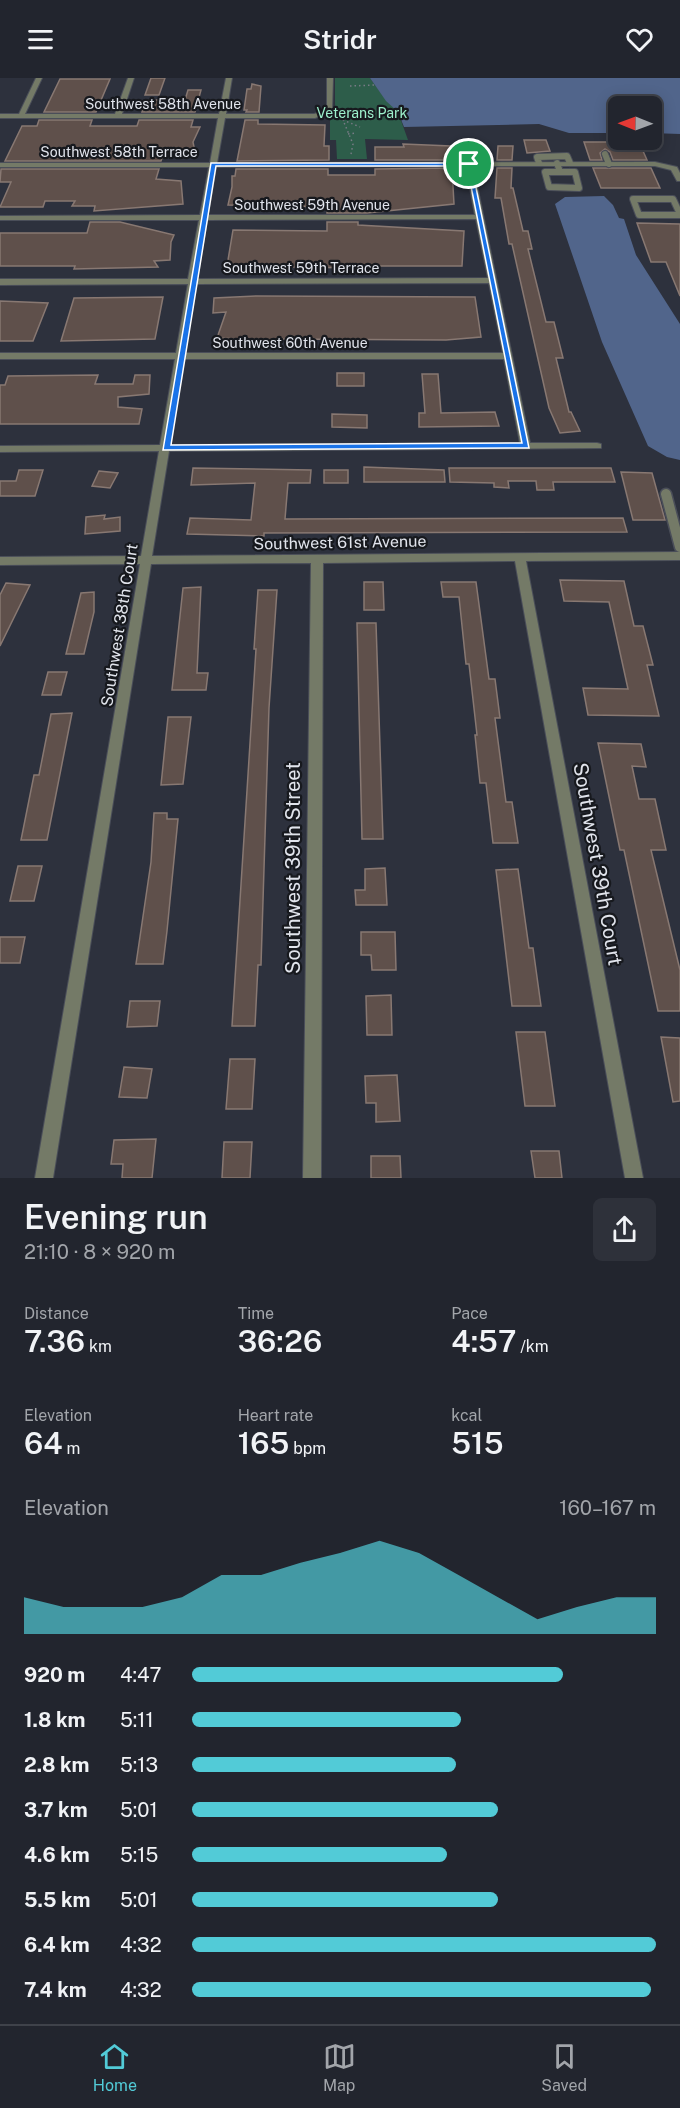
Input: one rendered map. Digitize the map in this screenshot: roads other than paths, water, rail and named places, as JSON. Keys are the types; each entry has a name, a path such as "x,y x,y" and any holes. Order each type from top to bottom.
{"street":[{"path":"21,116 39,78"},
{"path":"118,116 131,78"},
{"name":"Southwest 38th Court","path":"44,1178 192,282 229,78"},
{"name":"Southwest 58th Avenue","path":"0,116 325,114 330,111 330,78"},
{"path":"469,164 526,446"},
{"name":"Southwest 58th Terrace","path":"0,165 655,164 669,166 674,169 680,179"},
{"name":"Southwest 59th Avenue","path":"0,218 480,218"},
{"name":"Southwest 59th Terrace","path":"0,282 493,280"},
{"name":"Southwest 60th Avenue","path":"0,356 508,356"},
{"path":"0,449 597,446"},
{"name":"Southwest 61st Avenue","path":"0,561 680,556"},
{"name":"Southwest 39th Court","path":"520,557 634,1178"},
{"name":"Southwest 39th Street","path":"312,1178 317,559"}],"lane":[{"path":"605,154 609,164"},
{"path":"539,163 537,156 567,156 570,164"},
{"path":"557,163 560,172"},
{"path":"545,172 560,172 575,172 579,188 549,187 545,172"},
{"path":"633,199 673,199 679,211 639,215 633,199"},
{"path":"666,494 680,547"}],"water":[{"path":"370,78 680,78 680,134 662,133 662,96 608,96 608,133 569,133 539,124 404,127 398,112 386,101"},
{"path":"604,196 613,205 619,218 624,219 636,255 680,324 680,460 667,457 648,446 602,342 555,204 565,197"}],"park label":[{"name":"Veterans Park","path":"362,113"}]}
